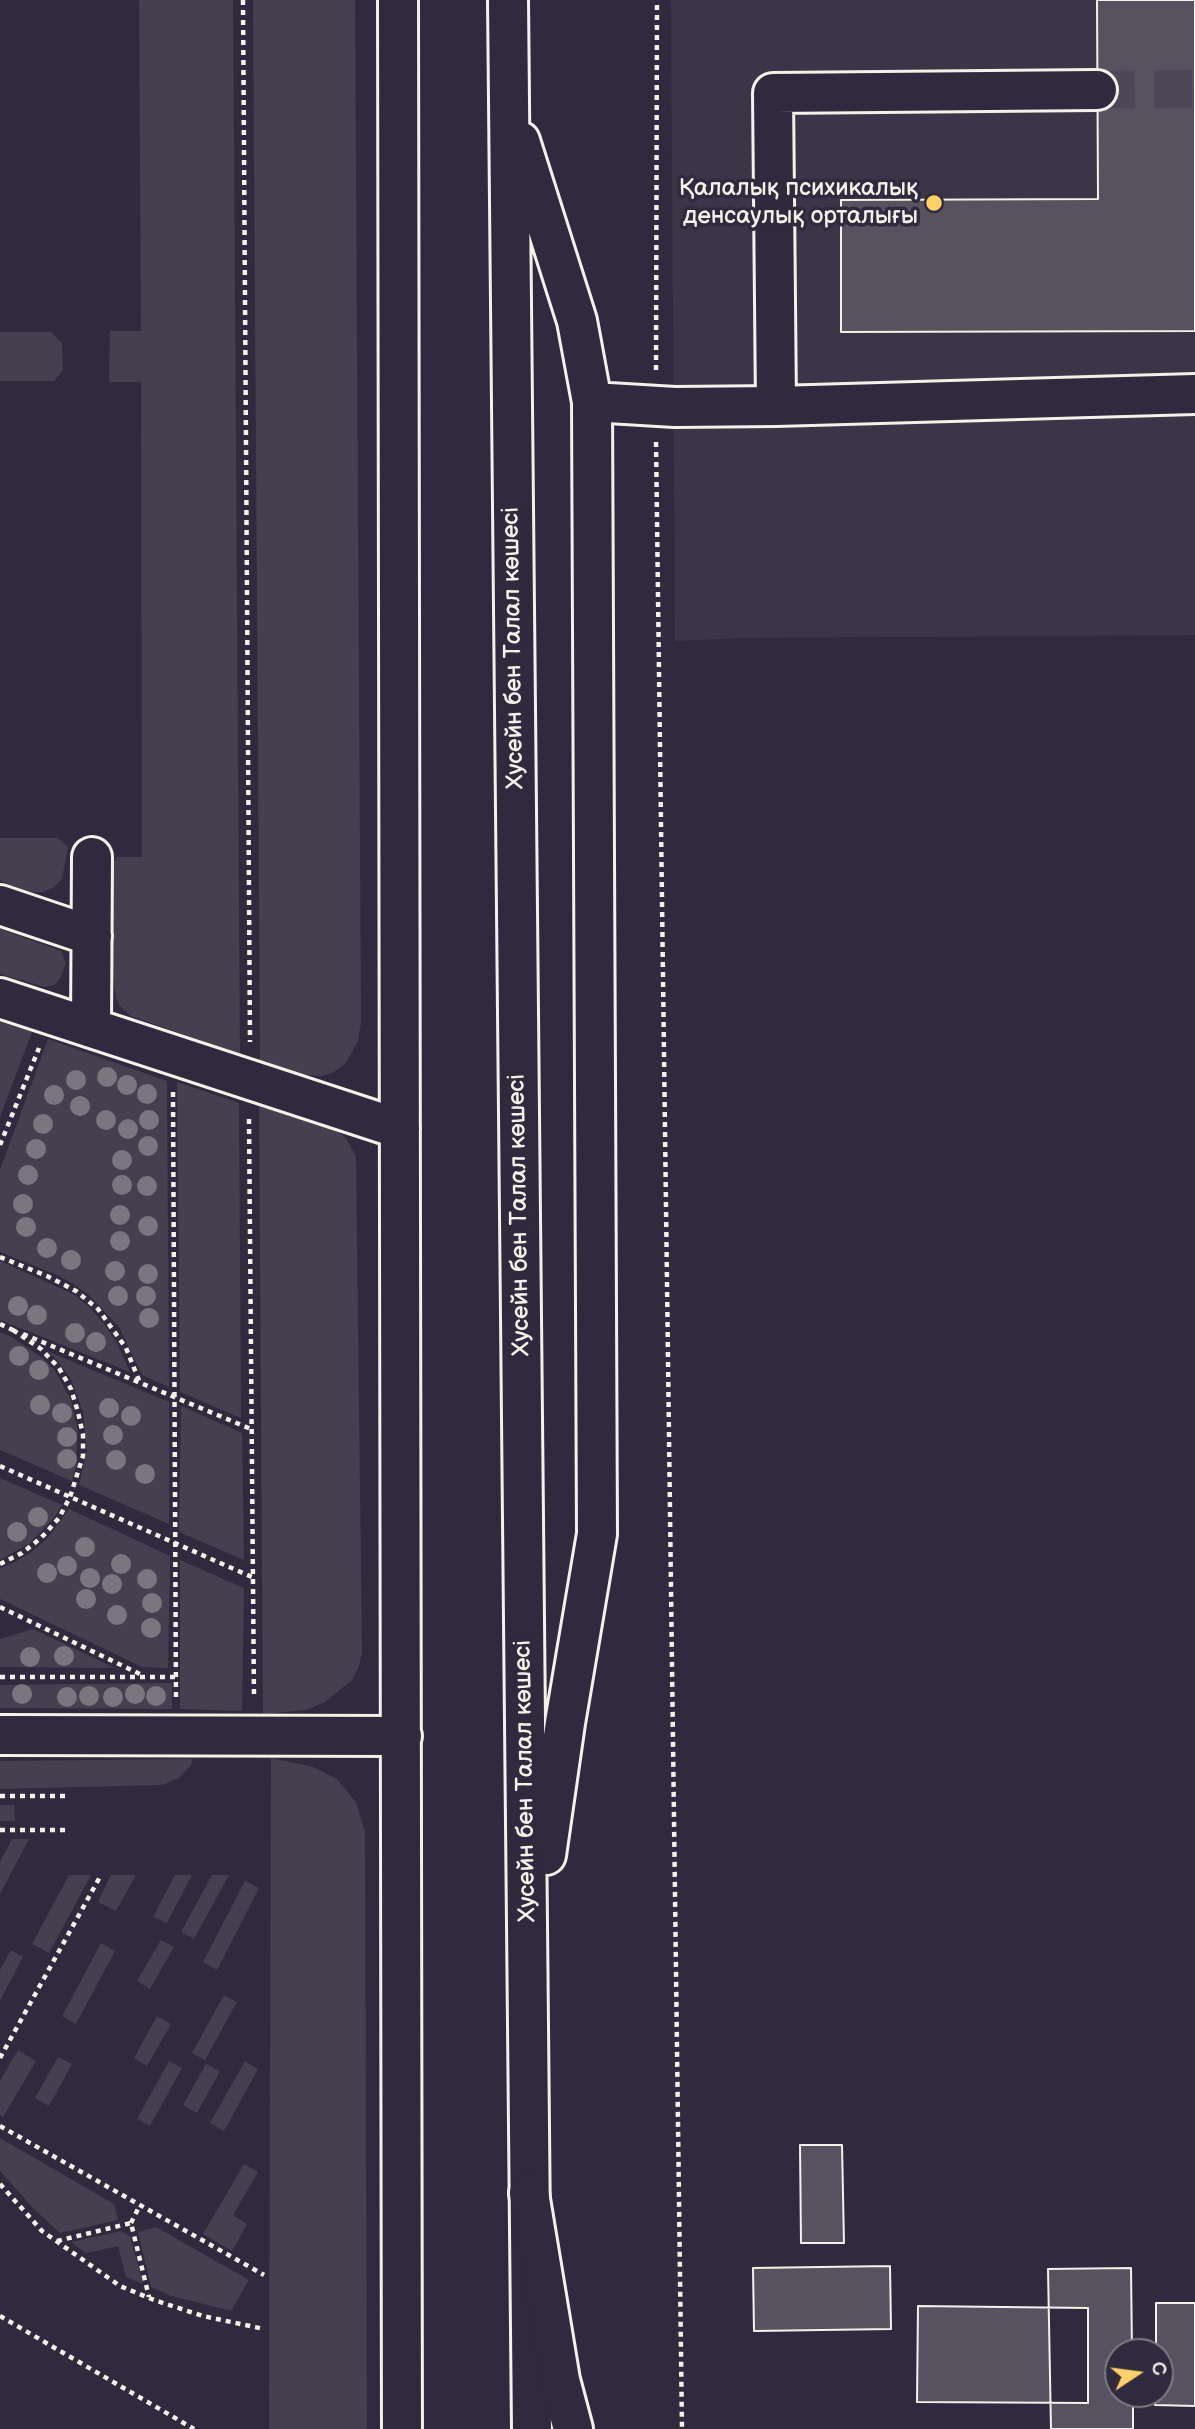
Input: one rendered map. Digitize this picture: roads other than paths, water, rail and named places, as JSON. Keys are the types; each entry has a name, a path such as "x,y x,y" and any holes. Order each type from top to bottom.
{"street":[{"path":"398,0 402,2429"},
{"name":"Хусейн бен Талал көшесі","path":"509,1 532,2429"},
{"path":"776,406 773,93 1097,90"},
{"path":"508,104 577,321 592,402 597,1534 565,1723 528,1979"},
{"path":"592,402 656,406 776,406 1195,394"},
{"path":"91,1028 92,857"},
{"path":"0,905 92,936"},
{"path":"0,998 400,1129"},
{"path":"0,1735 402,1736"},
{"path":"529,2193 560,2380 573,2429"}],"tunnel":[{"path":"1097,90 1195,89"}],"place":[{"name":"Қалалық психикалық денсаулық орталығы","path":"934,203"}]}
